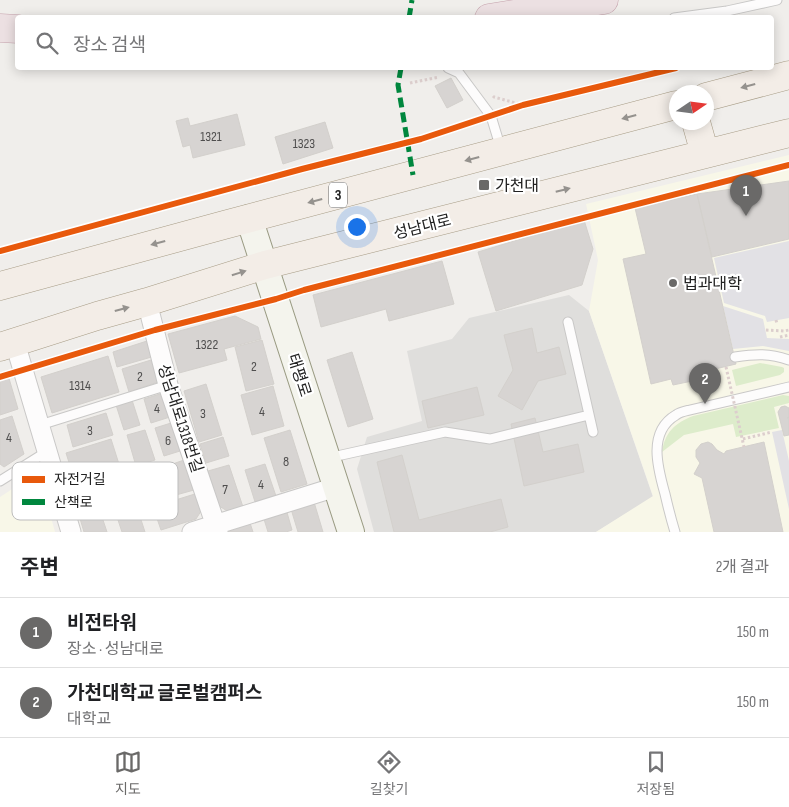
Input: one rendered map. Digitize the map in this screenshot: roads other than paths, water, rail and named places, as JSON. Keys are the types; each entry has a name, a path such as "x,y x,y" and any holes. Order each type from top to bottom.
{"highway":[{"path":"508,15 604,0"},
{"path":"0,28 15,29"}],"main road":[{"path":"714,95 789,75"},
{"name":"3","path":"0,286 669,107"},
{"path":"698,130 705,154"},
{"name":"성남대로","path":"8,345 96,316 265,266 789,133"},
{"name":"태평로","path":"250,218 351,532"}],"street":[{"name":"성남대로1318번길","path":"147,302 168,384 217,529"},
{"path":"8,345 40,426 51,462"},
{"path":"192,532 217,529 336,487"}],"lane":[{"path":"697,15 728,11 777,0"},
{"path":"452,70 459,73 491,116 502,152"},
{"path":"568,322 593,432"},
{"path":"735,358 761,354 776,355 789,360"},
{"path":"40,426 168,384"},
{"path":"674,532 658,468 657,449 659,436 666,424 676,415 690,410 789,387"},
{"path":"327,459 445,432 490,439 589,415"},
{"path":"30,462 48,451"},
{"path":"0,481 12,474"}],"place":[{"name":"가천대","path":"484,185"},
{"name":"비전타워","path":"746,216"},
{"name":"법과대학","path":"673,283"},
{"name":"가천대학교 글로벌캠퍼스","path":"705,404"}]}
